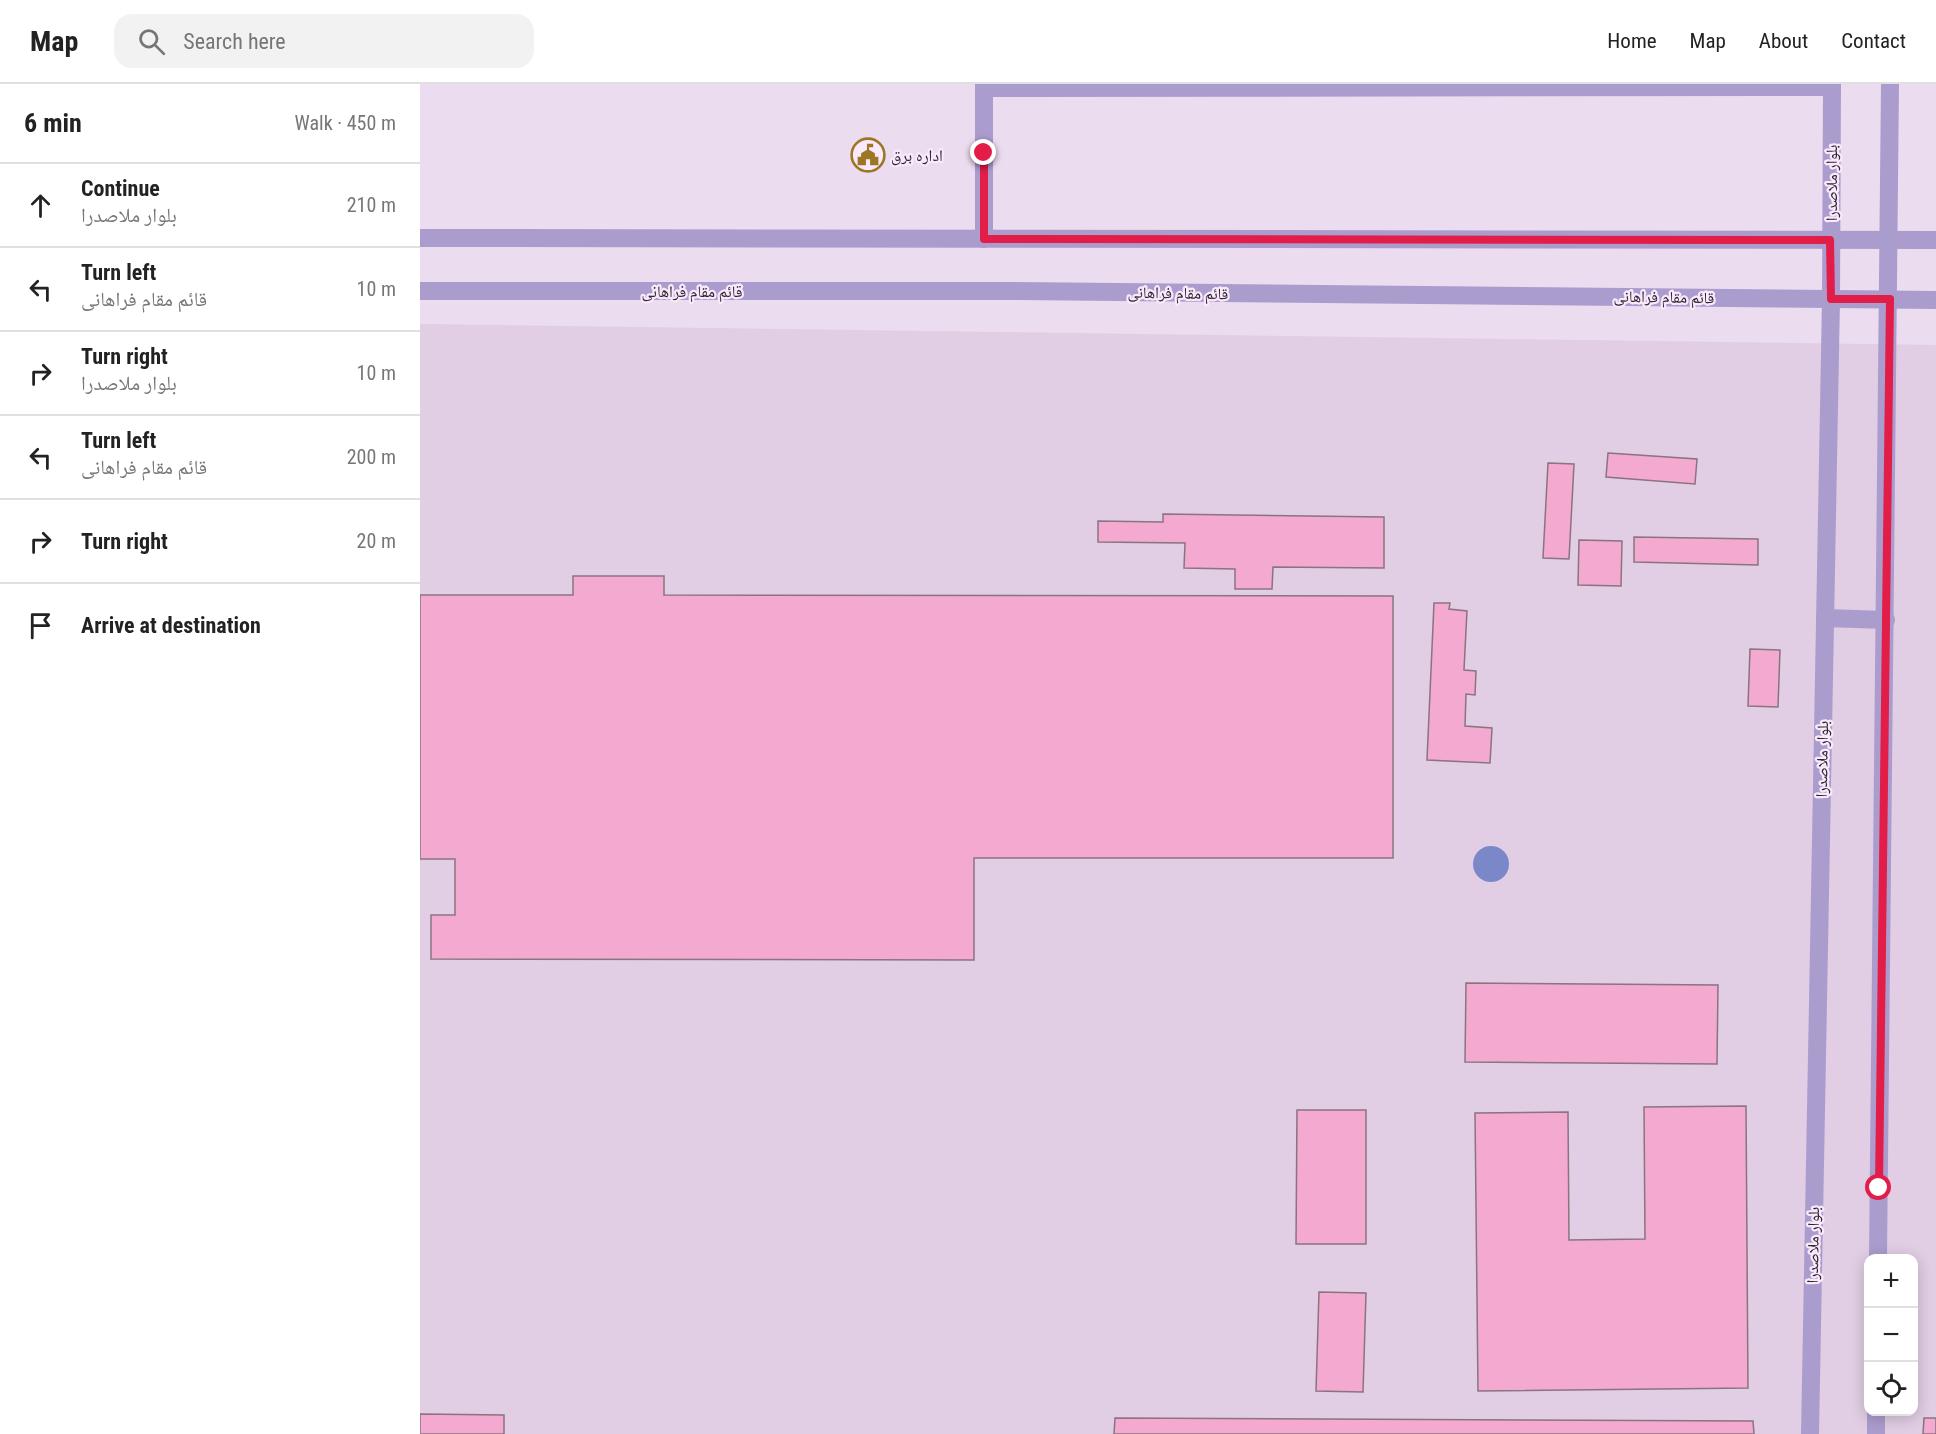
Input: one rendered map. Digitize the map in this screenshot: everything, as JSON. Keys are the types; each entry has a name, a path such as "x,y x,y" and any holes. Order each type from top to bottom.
{"street":[{"path":"1878,1254 1890,299 1890,84"},
{"path":"984,239 984,86 1832,86"},
{"name":"بلوار ملاصدرا","path":"1810,1434 1831,299 1832,86"},
{"path":"420,238 1936,240"},
{"name":"قائم مقام فراهانی","path":"420,291 1023,291 1936,300"},
{"path":"1825,618 1886,620"},
{"path":"1876,1416 1876,1434"}],"shaded area":[{"path":"420,324 1936,345 1936,1434 420,1434"}],"water":[{"path":"1491,846 1503,852 1509,864 1503,876 1491,882 1479,876 1473,864 1479,852"}],"building":[{"path":"1608,453 1697,459 1695,484 1606,477"},
{"path":"1548,463 1574,464 1569,559 1543,558"},
{"path":"1163,514 1384,517 1384,568 1273,567 1272,589 1235,589 1235,569 1184,568 1185,543 1098,542 1098,521 1163,522"},
{"path":"1634,537 1758,539 1758,565 1634,562"},
{"path":"1579,540 1622,541 1621,586 1578,585"},
{"path":"573,576 664,576 664,595 1393,596 1393,858 974,858 974,960 431,959 431,915 455,915 455,859 420,859 420,595 573,595"},
{"path":"1434,603 1450,603 1449,609 1467,611 1464,670 1476,671 1475,695 1466,694 1465,726 1492,728 1490,763 1427,760"},
{"path":"1750,649 1780,650 1778,707 1748,706"},
{"path":"1466,983 1718,985 1717,1064 1465,1062"},
{"path":"1746,1106 1748,1388 1478,1391 1475,1113 1568,1112 1569,1240 1645,1239 1644,1107"},
{"path":"1297,1110 1366,1110 1366,1244 1296,1244"},
{"path":"1319,1292 1366,1293 1363,1392 1316,1391"},
{"path":"420,1414 504,1415 504,1434 420,1434"},
{"path":"1115,1418 1753,1421 1754,1434 1114,1434"},
{"path":"1924,1418 1936,1418 1936,1434 1923,1434"}],"place":[{"name":"اداره برق","path":"868,155"}],"route":[{"path":"984,153 984,239 1830,240 1831,299 1890,299 1879,1188"}]}
